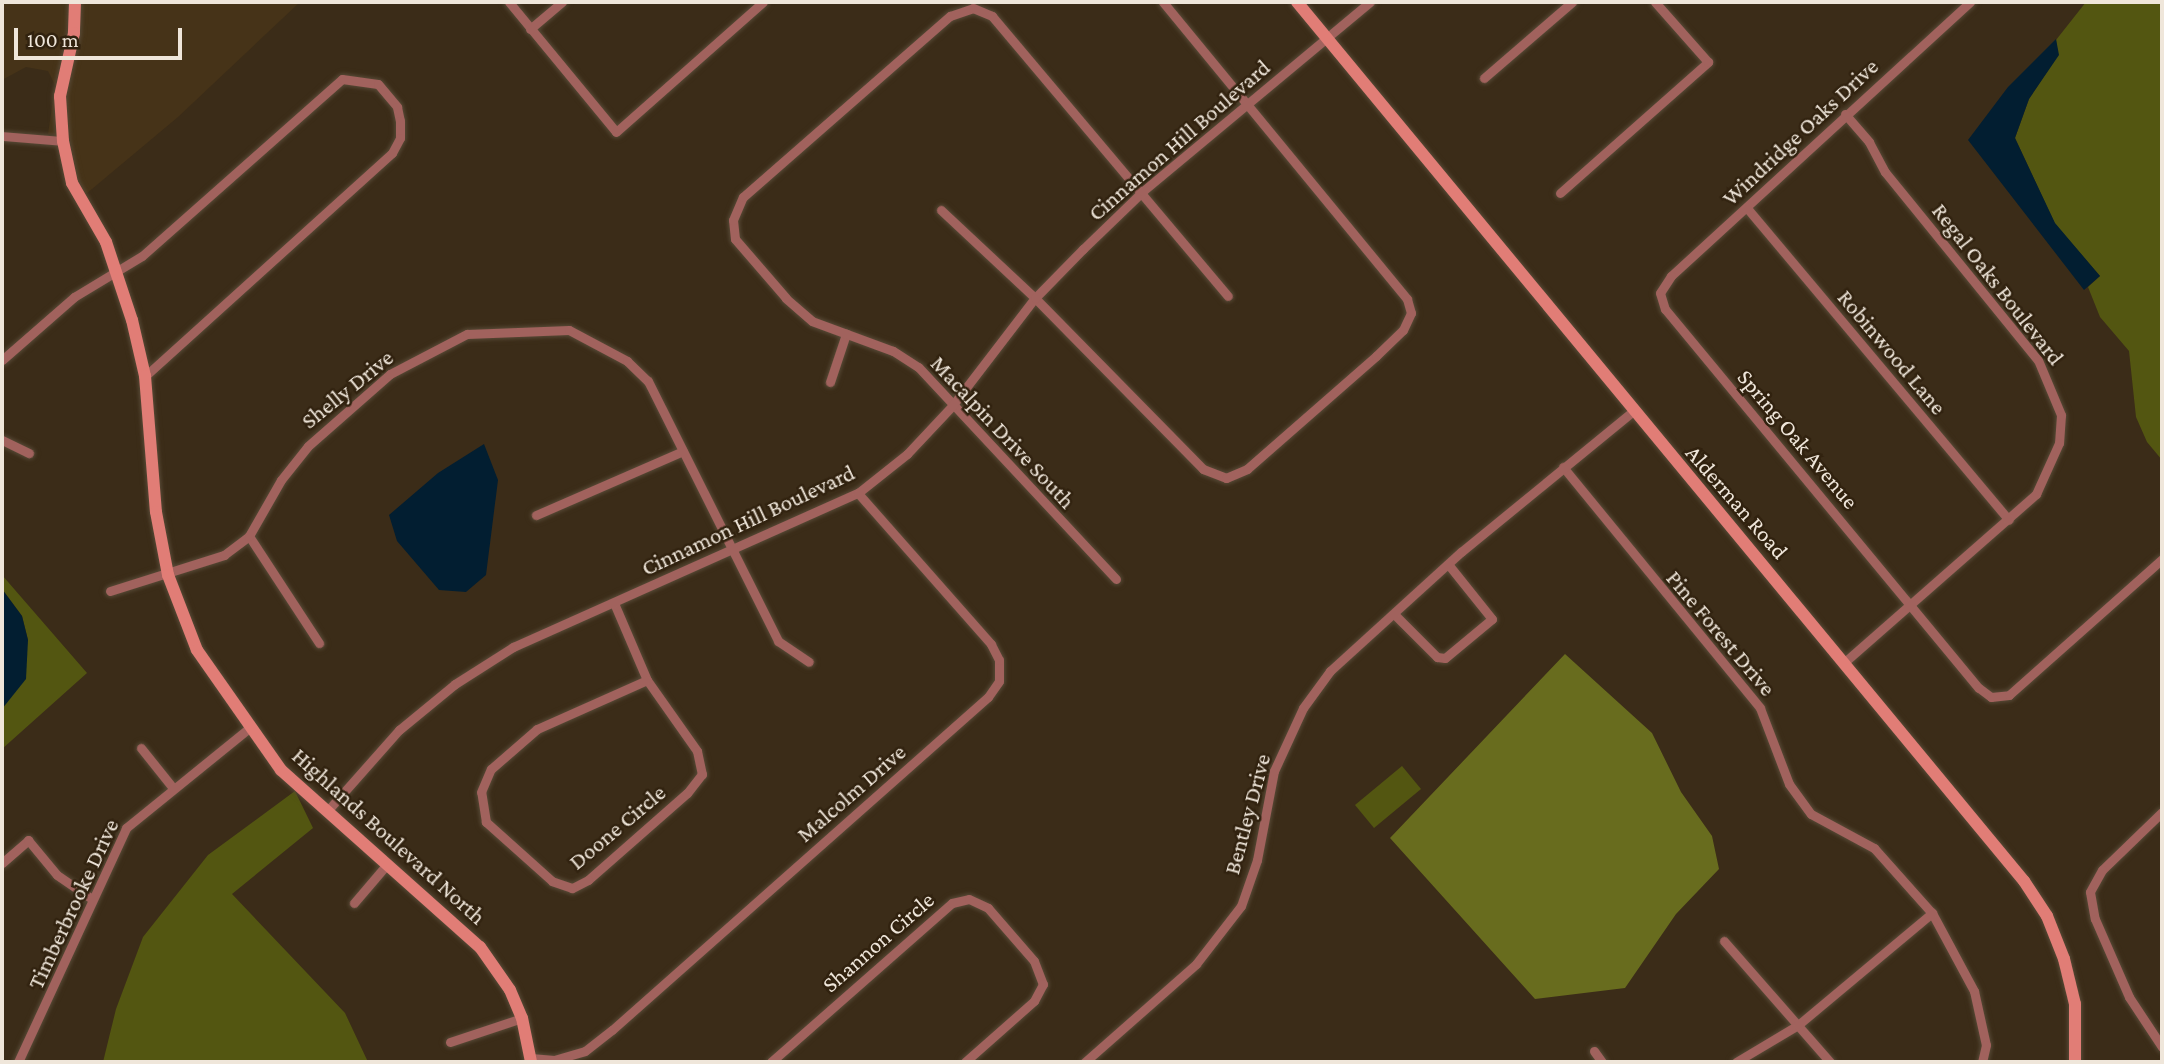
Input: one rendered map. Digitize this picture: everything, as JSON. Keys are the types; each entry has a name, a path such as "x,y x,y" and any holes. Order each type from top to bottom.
{"street":[{"name":"Highlands Boulevard North","path":"75,2 74,33 60,96 63,141 72,183 106,242 145,376 156,512 169,575 197,650 249,728 281,770 329,809 480,947 510,990 522,1018 531,1060"},
{"path":"509,2 617,132 763,2"},
{"path":"530,29 562,2"},
{"path":"941,210 1035,298 1203,469 1226,478 1247,469 1403,330 1411,313 1407,299 1163,2"},
{"name":"Alderman Road","path":"1297,2 1632,412 1846,661 2048,916 2075,1004 2075,1062"},
{"name":"Cinnamon Hill Boulevard","path":"329,809 399,730 455,684 513,647 734,551 858,493 907,454 952,406 1035,298 1143,191 1370,2"},
{"path":"1484,78 1572,2"},
{"path":"1560,193 1708,62 1655,2"},
{"name":"Windridge Oaks Drive","path":"1660,293 1671,276 1970,2"},
{"name":"Macalpin Drive South","path":"1116,579 918,367 893,351 812,321 786,298 735,239 733,220 743,197 950,16 973,8 992,16 1143,191"},
{"path":"2,360 115,268 142,256 342,79 377,84 388,94 400,121 400,138 392,153 145,376"},
{"name":"Regal Oaks Boulevard","path":"1845,114 1869,142 1885,172 2038,360 2052,385 2061,415 2059,443 2036,494 1912,607 1846,661"},
{"path":"2,136 63,141"},
{"path":"1143,191 1228,296"},
{"name":"Robinwood Lane","path":"1747,208 2009,520"},
{"name":"Spring Oak Avenue","path":"1660,293 1665,309 1985,694 2009,695 2162,559"},
{"name":"Shelly Drive","path":"110,590 169,575 224,555 249,536 281,480 307,446 390,374 467,334 569,330 610,351 648,381 779,641 809,662"},
{"path":"830,382 846,334"},
{"name":"Bentley Drive","path":"1085,1062 1196,964 1241,906 1257,860 1274,771 1303,708 1330,671 1448,564 1632,412"},
{"path":"2,440 29,453"},
{"path":"536,515 683,451"},
{"name":"Pine Forest Drive","path":"1563,467 1760,708 1789,784 1811,814 1874,848 1932,913 1974,991 1986,1045 1982,1062"},
{"name":"Malcolm Drive","path":"531,1060 554,1060 585,1051 612,1030 988,697 999,681 999,660 991,644 858,493"},
{"path":"249,536 319,643"},
{"path":"1394,614 1437,657 1445,658 1492,619 1448,564"},
{"name":"Doone Circle","path":"614,603 647,680 697,751 702,774 687,793 588,880 572,888 552,881 486,822 481,792 491,769 537,729 647,680"},
{"name":"Timberbrooke Drive","path":"18,1062 126,828 249,728"},
{"path":"141,748 173,788"},
{"path":"2162,813 2102,870 2090,892 2095,919 2129,997 2162,1047"},
{"path":"2,863 28,840 57,875 92,899"},
{"path":"354,904 388,863"},
{"name":"Shannon Circle","path":"771,1062 952,903 969,899 982,904 1006,929 1039,967 1043,984 1034,1001 965,1062"},
{"path":"1736,1062 1798,1025 1932,913"},
{"path":"1724,941 1830,1062"},
{"path":"450,1042 522,1018"},
{"path":"1594,1051 1602,1062"}],"shaded area":[{"path":"2,2 69,2 67,32 54,96 56,135 48,134 55,85 48,71 26,67 2,80"},
{"path":"81,2 300,2 178,117 86,194 78,180 70,141 66,96"},
{"path":"2086,2 2162,2 2162,460 2147,442 2136,417 2129,351 2100,317 2088,287 2100,276 2055,224 2015,138 2029,99 2058,55 2056,40"},
{"path":"2,575 87,673 2,749 2,709 28,640 22,616 2,589"},
{"path":"1565,654 1652,733 1681,792 1712,836 1719,869 1676,914 1625,988 1535,999 1390,838"},
{"path":"1402,766 1421,789 1374,828 1355,805"},
{"path":"295,791 313,828 232,894 345,1013 368,1062 103,1062 116,1009 143,937 208,855"}],"water":[{"path":"2056,39 2059,55 2029,99 2015,138 2055,223 2100,276 2084,290 1968,140 2008,87"},
{"path":"484,444 498,480 486,575 466,592 439,590 397,541 389,515 438,473"},
{"path":"2,589 22,616 28,640 26,679 2,709"}]}
